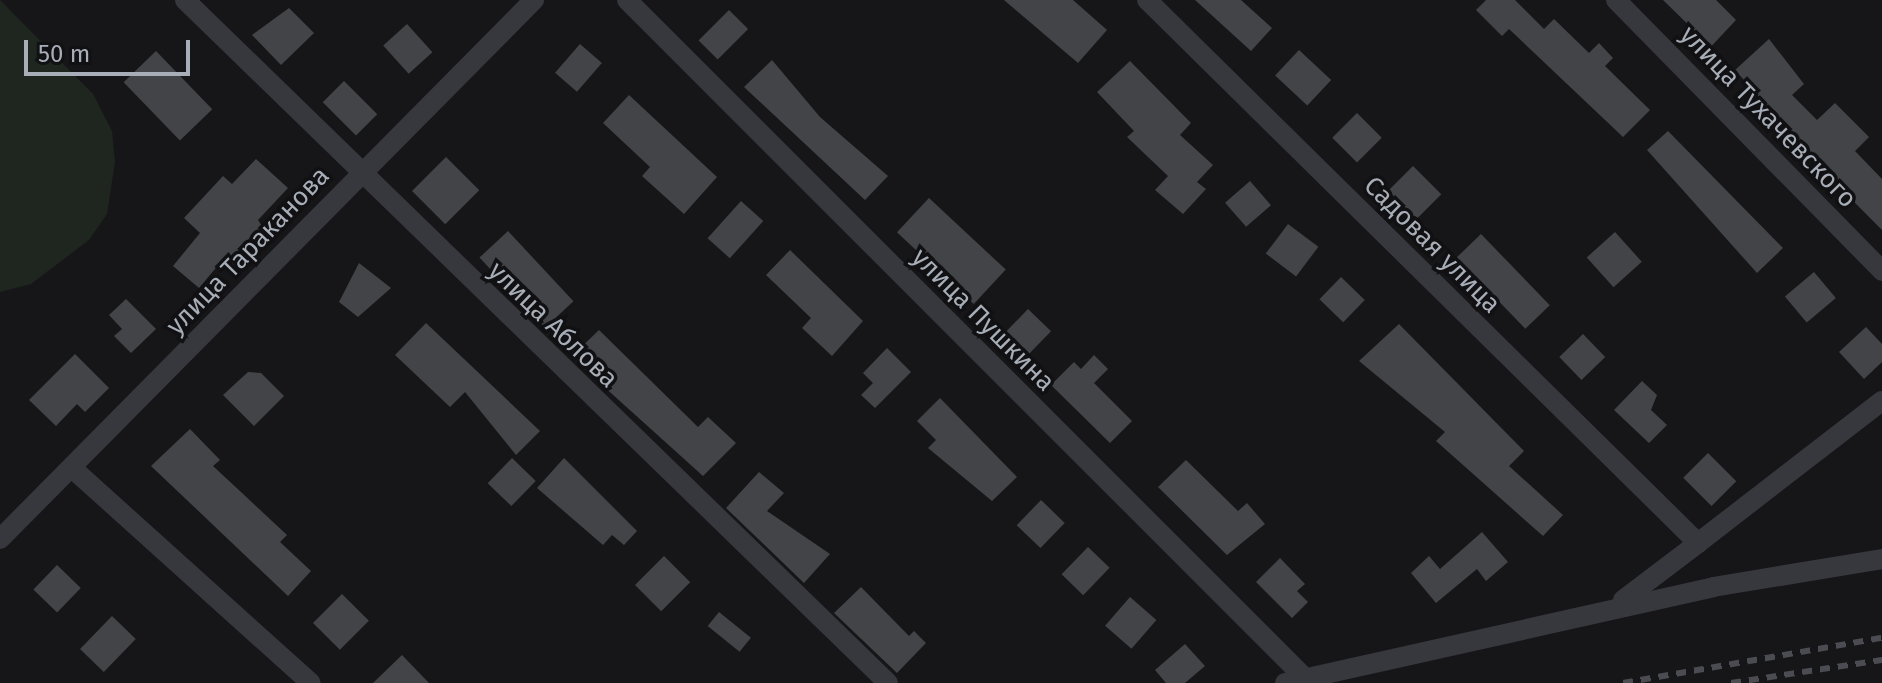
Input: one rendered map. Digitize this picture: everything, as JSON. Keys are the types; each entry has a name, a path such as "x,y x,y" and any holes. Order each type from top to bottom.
{"street":[{"name":"улица Аблова","path":"185,0 359,175 888,683"},
{"name":"улица Тараканова","path":"0,539 534,0"},
{"name":"улица Пушкина","path":"627,0 1294,680"},
{"name":"Садовая улица","path":"1147,0 1698,543"},
{"name":"улица Тухачевского","path":"1616,0 1882,271"},
{"path":"1602,612 1643,589 1671,558 1698,543 1882,401"},
{"path":"72,468 311,683"},
{"path":"1294,680 1602,612 1882,559"}],"shaded area":[{"path":"0,0 93,94 112,131 115,162 107,214 89,240 31,284 0,292"}],"building":[{"path":"1004,0 1073,0 1107,30 1078,63"},
{"path":"1195,0 1241,0 1272,28 1251,51"},
{"path":"1486,0 1515,0 1544,29 1554,19 1589,53 1599,43 1613,58 1605,66 1650,110 1623,137 1509,29 1502,36 1476,10"},
{"path":"1663,0 1716,0 1736,20 1704,54 1704,40"},
{"path":"289,8 314,33 281,65 252,35"},
{"path":"729,10 748,29 718,59 699,40"},
{"path":"407,24 432,52 409,74 383,45"},
{"path":"1769,39 1804,84 1792,95 1817,120 1835,103 1869,137 1855,151 1882,179 1882,230 1757,104 1761,99 1735,70"},
{"path":"580,44 602,63 577,92 555,73"},
{"path":"1299,50 1331,80 1307,106 1275,76"},
{"path":"156,51 212,109 180,141 124,82"},
{"path":"772,60 820,117 888,176 865,200 744,87"},
{"path":"1130,61 1191,123 1180,135 1213,165 1197,182 1206,189 1183,214 1155,190 1168,176 1127,137 1134,131 1097,92"},
{"path":"344,81 377,114 356,135 323,102"},
{"path":"629,95 717,177 684,214 642,176 650,167 603,123"},
{"path":"1357,113 1382,138 1357,162 1332,138"},
{"path":"1668,131 1783,248 1757,273 1647,150"},
{"path":"446,157 479,190 445,224 412,191"},
{"path":"256,159 288,188 258,220 265,231 234,265 225,257 199,288 173,266 200,233 184,218 223,176 232,184"},
{"path":"1413,166 1441,194 1417,219 1388,191"},
{"path":"1250,181 1271,205 1246,227 1225,203"},
{"path":"929,198 1006,270 974,304 897,232"},
{"path":"741,201 763,221 730,258 708,238"},
{"path":"1288,224 1318,247 1296,276 1266,254"},
{"path":"508,231 573,301 545,328 479,258"},
{"path":"1615,232 1642,262 1614,287 1587,257"},
{"path":"1481,234 1550,305 1525,329 1457,258"},
{"path":"790,250 863,321 832,356 802,328 811,318 766,275"},
{"path":"359,263 391,288 358,317 339,302"},
{"path":"1814,272 1836,298 1807,322 1785,296"},
{"path":"1341,277 1365,300 1343,322 1319,299"},
{"path":"126,299 156,329 131,353 114,336 122,329 109,315"},
{"path":"1028,309 1051,331 1025,358 1002,336"},
{"path":"426,323 540,431 516,455 465,392 450,407 395,355"},
{"path":"1399,324 1524,451 1509,466 1563,515 1543,536 1436,441 1445,432 1359,361"},
{"path":"1866,327 1882,344 1882,362 1864,379 1839,352"},
{"path":"599,330 698,427 708,417 736,443 703,476 571,357"},
{"path":"1583,334 1605,357 1581,380 1559,357"},
{"path":"887,348 911,372 875,408 861,395 873,383 863,373"},
{"path":"75,354 109,388 85,412 77,404 56,426 29,400"},
{"path":"1094,355 1108,369 1094,383 1132,421 1110,443 1051,385 1074,362 1081,369"},
{"path":"248,372 261,373 284,396 254,426 223,395"},
{"path":"1642,381 1657,395 1651,410 1667,425 1649,443 1614,410"},
{"path":"940,398 1017,477 992,501 928,448 936,440 917,421"},
{"path":"190,429 220,460 213,466 287,535 280,542 311,571 288,596 151,466"},
{"path":"1708,453 1736,481 1712,506 1683,478"},
{"path":"512,458 536,481 511,506 488,483"},
{"path":"564,458 637,531 624,545 612,535 603,545 537,488"},
{"path":"1186,460 1238,511 1247,503 1265,524 1227,555 1158,487"},
{"path":"759,472 784,493 767,511 830,554 804,583 726,508"},
{"path":"1041,500 1065,523 1040,548 1017,525"},
{"path":"1482,532 1508,562 1486,581 1477,569 1436,603 1411,573 1429,556 1440,569"},
{"path":"1088,547 1110,568 1083,595 1062,574"},
{"path":"664,556 690,582 661,611 635,585"},
{"path":"1280,558 1305,584 1297,591 1308,602 1292,618 1256,582"},
{"path":"57,565 81,588 57,612 33,589"},
{"path":"861,587 909,636 914,631 926,643 897,673 834,613"},
{"path":"342,594 369,621 340,650 313,623"},
{"path":"1130,597 1156,620 1131,649 1105,626"},
{"path":"719,612 751,638 740,652 708,626"},
{"path":"112,616 136,639 104,672 80,649"},
{"path":"1185,644 1205,666 1185,683 1166,683 1155,670"},
{"path":"402,655 429,683 373,683"}],"railway":[{"path":"1623,683 1882,638"},
{"path":"1731,683 1882,660"}]}
